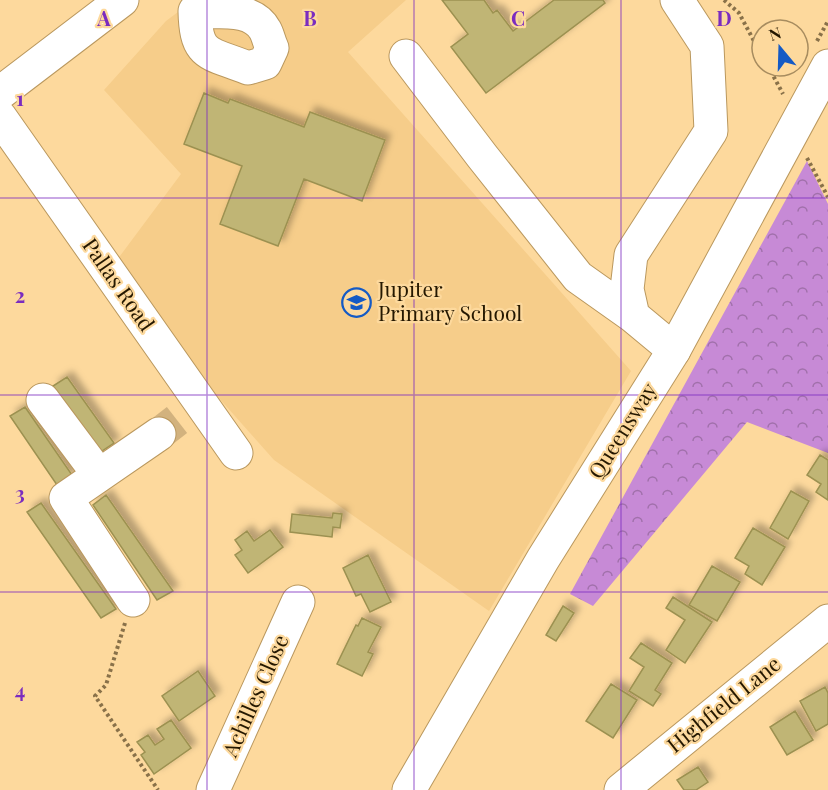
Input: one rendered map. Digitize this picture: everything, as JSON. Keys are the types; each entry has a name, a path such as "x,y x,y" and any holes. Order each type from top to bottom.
{"street":[{"path":"0,93 122,0"},
{"path":"633,316 627,289 631,255 711,131 707,46 677,0"},
{"path":"192,5 232,6 242,14 258,21 265,30 272,48 265,63 248,68 204,50 198,41 192,5"},
{"path":"406,56 578,277 633,316 674,350"},
{"name":"Queensway","path":"409,790 543,559 674,350 828,66"},
{"name":"Pallas Road","path":"0,117 179,419 236,453"},
{"path":"43,400 99,475"},
{"path":"133,600 66,498 179,419"},
{"name":"Achilles Close","path":"213,790 298,602"},
{"name":"Highfield Lane","path":"621,790 828,621"}],"path":[{"path":"724,0 739,13 750,34"},
{"path":"789,138 802,147 828,197"},
{"path":"133,600 106,685 95,696 158,790"}],"shaded area":[{"name":"Jupiter Primary School","path":"194,0 406,0 348,52 631,371 489,611 274,460 171,344 117,260 181,174 104,90 166,21"}],"green space":[{"path":"807,161 828,204 828,453 747,422 593,606 570,594"}],"building":[{"path":"442,0 484,0 493,13 497,10 513,31 554,0 603,0 605,3 486,93 451,47 468,34"},
{"path":"204,93 228,103 230,99 304,127 310,112 385,140 362,201 304,179 278,246 220,224 242,166 184,144"},
{"path":"67,377 114,443 99,453 53,386"},
{"path":"25,407 72,475 57,485 10,416"},
{"path":"820,455 828,460 828,500 816,492 821,484 807,475"},
{"path":"791,491 809,501 788,539 770,528"},
{"path":"106,495 173,591 157,600 93,505"},
{"path":"41,503 116,609 101,618 27,512"},
{"path":"333,513 342,514 340,528 333,527 332,537 290,532 292,514 332,518"},
{"path":"753,528 785,547 762,585 745,574 749,566 735,558"},
{"path":"270,530 283,547 248,573 235,555 242,550 235,540 247,531 254,541"},
{"path":"368,555 391,602 370,612 361,594 356,596 343,568"},
{"path":"712,566 740,582 717,621 689,605"},
{"path":"673,597 712,622 685,663 666,650 685,620 666,608"},
{"path":"563,606 574,613 556,641 546,635"},
{"path":"362,618 381,627 368,652 373,654 362,676 337,664 356,625 358,626"},
{"path":"641,643 672,663 655,690 661,694 653,706 629,691 644,667 630,658"},
{"path":"198,671 215,696 179,721 162,696"},
{"path":"611,684 637,700 613,738 586,721"},
{"path":"825,687 828,693 828,724 816,731 800,701"},
{"path":"795,711 813,740 787,755 770,727"},
{"path":"171,720 191,748 154,774 141,755 145,752 137,742 148,735 155,745 164,739 157,729"},
{"path":"698,767 708,782 696,790 684,790 677,780"}],"tunnel":[{"path":"159,434 177,420"}],"place":[{"name":"Jupiter Primary School","path":"357,302"}]}
